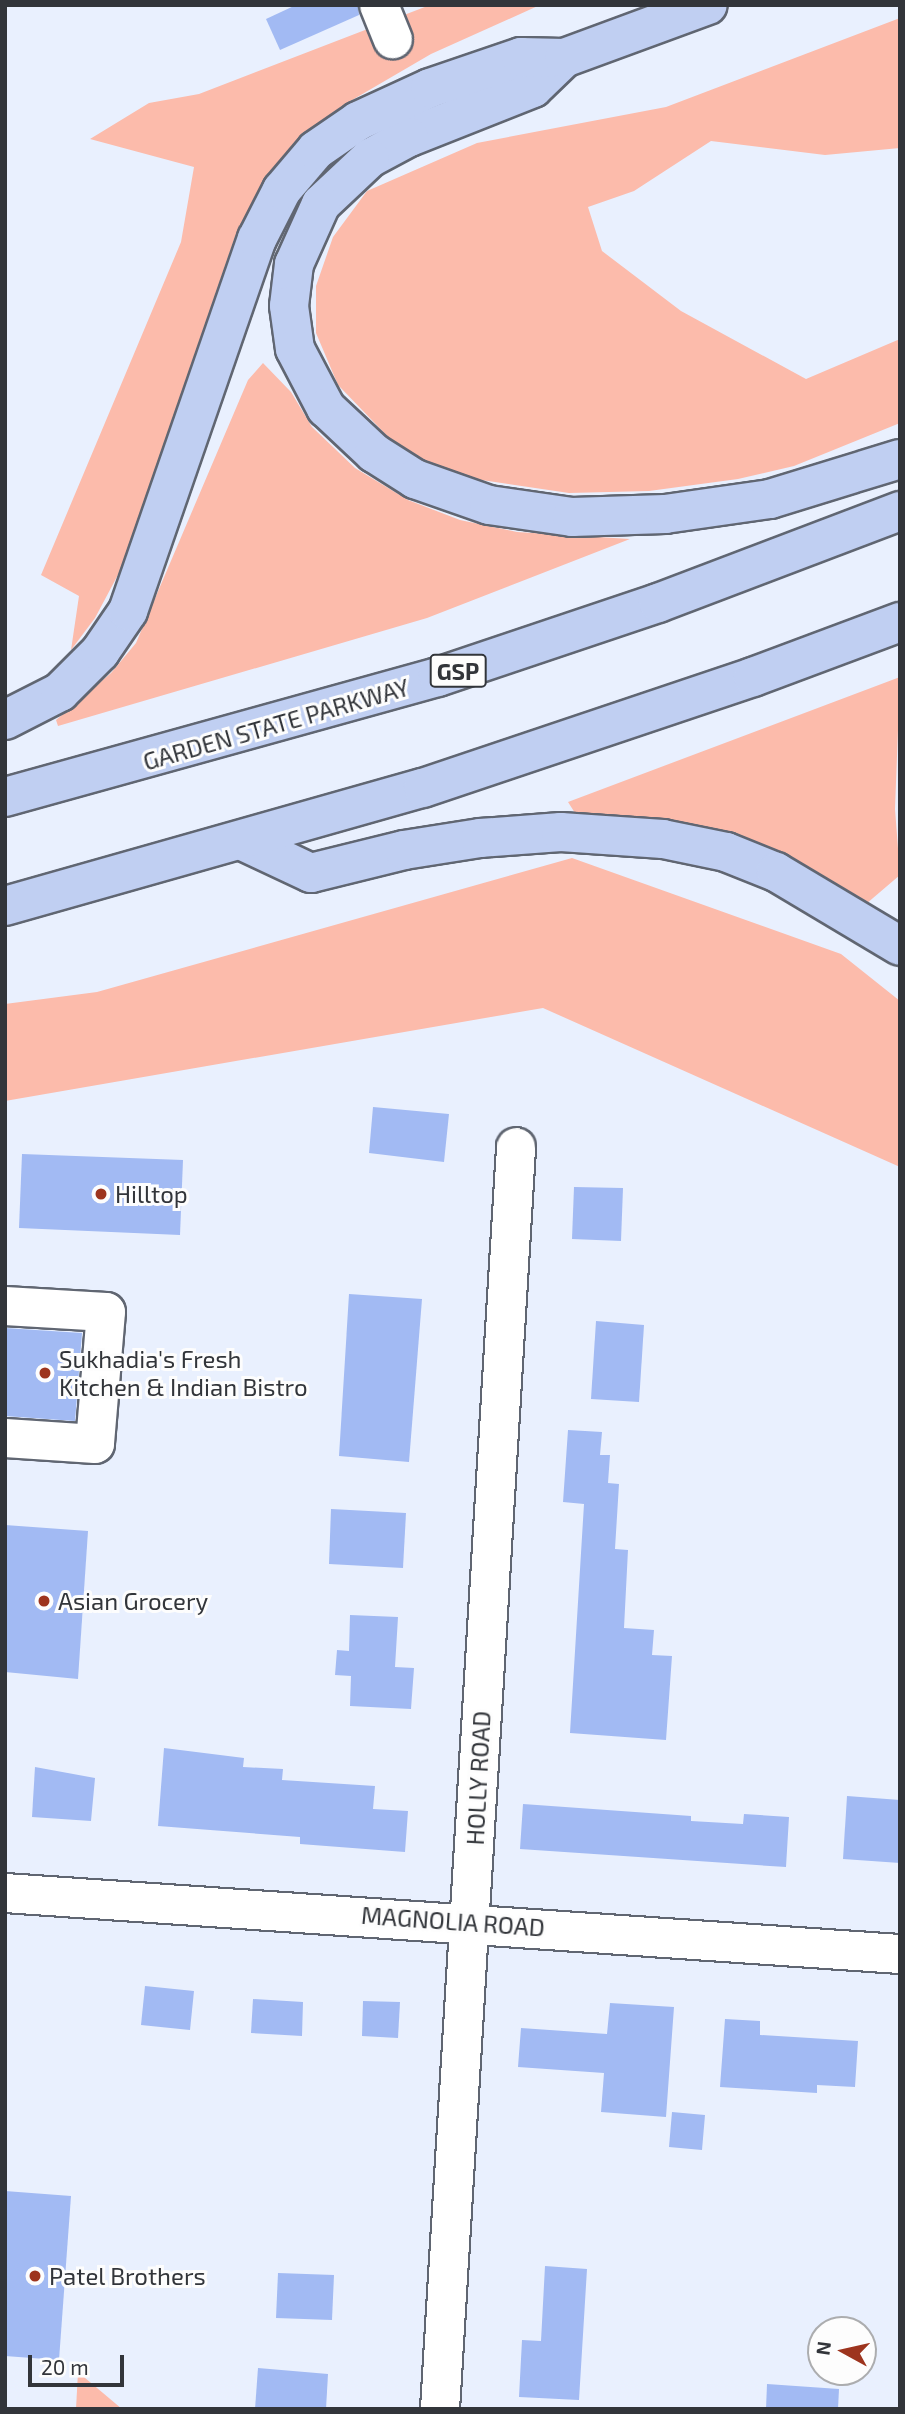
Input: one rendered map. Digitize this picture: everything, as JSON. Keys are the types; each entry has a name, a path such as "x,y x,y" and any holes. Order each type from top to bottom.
{"highway":[{"path":"5,720 60,692 100,652 128,611 257,239 298,169 336,135 402,99 521,57 564,58 708,5"},
{"path":"564,58 533,88 409,137 370,158 321,204 293,264 289,306 296,349 326,408 374,453 415,479 489,505 562,516 633,516 734,505 807,490 900,459"},
{"name":"GARDEN STATE PARKWAY","path":"5,797 201,747 438,677 657,603 900,512"},
{"path":"5,906 244,842 533,753 900,622"},
{"path":"244,842 311,873 404,850 481,838 561,832 663,839 726,852 776,872 900,946"}],"street":[{"name":"HOLLY ROAD","path":"440,2409 516,1147"},
{"path":"5,1306 106,1312 95,1444 5,1437"},
{"name":"MAGNOLIA ROAD","path":"5,1893 469,1922 900,1954"}],"shaded area":[{"path":"430,5 540,5 431,54 347,103 300,138 259,189 235,237 120,571 95,618 71,650 79,596 41,575 181,242 194,167 90,139 149,103 199,94"},
{"path":"900,18 900,148 825,155 711,141 634,191 588,207 602,251 681,311 806,379 900,339 900,423 794,466 738,479 649,491 569,493 475,479 426,461 395,444 338,385 316,333 316,286 333,237 367,191 477,143 666,107"},
{"path":"263,363 291,392 312,427 355,468 408,500 460,520 517,532 630,539 427,618 58,726 56,720 111,673 136,643 248,380"},
{"path":"900,677 895,809 900,875 866,904 666,825 575,813 568,802"},
{"path":"572,858 841,954 900,1001 900,1167 543,1008 5,1101 5,1004 97,992"},
{"path":"78,2372 122,2409 76,2409"}],"building":[{"path":"296,5 358,5 359,15 280,50 266,19"},
{"path":"373,1107 449,1114 444,1162 369,1153"},
{"name":"Hilltop","path":"22,1154 183,1160 180,1235 19,1228"},
{"path":"574,1187 623,1188 621,1241 572,1239"},
{"path":"349,1294 422,1299 409,1462 339,1456"},
{"path":"596,1321 644,1325 639,1402 591,1399"},
{"name":"Sukhadia's Fresh Kitchen & Indian Bistro","path":"5,1328 82,1333 75,1421 5,1416"},
{"path":"568,1430 602,1432 600,1455 610,1455 608,1483 619,1484 615,1549 628,1550 624,1628 654,1630 652,1655 672,1656 666,1740 570,1733 584,1504 563,1502"},
{"path":"331,1509 406,1513 403,1568 329,1564"},
{"name":"Asian Grocery","path":"5,1525 88,1531 78,1679 5,1672"},
{"path":"350,1615 398,1617 395,1667 414,1668 411,1709 350,1706 351,1676 335,1675 337,1650 349,1651"},
{"path":"164,1748 244,1758 243,1767 283,1769 282,1780 375,1786 373,1809 408,1811 405,1852 300,1844 300,1837 158,1826"},
{"path":"35,1767 95,1778 91,1821 32,1817"},
{"path":"847,1796 900,1800 900,1863 843,1859"},
{"path":"523,1804 691,1816 691,1821 743,1824 744,1814 789,1817 786,1867 520,1849"},
{"path":"145,1986 194,1991 190,2030 141,2025"},
{"path":"253,1999 303,2002 302,2036 251,2033"},
{"path":"363,2001 400,2002 398,2038 362,2036"},
{"path":"610,2003 674,2007 666,2117 601,2112 604,2073 518,2067 521,2028 607,2034"},
{"path":"725,2019 760,2021 760,2035 858,2041 855,2087 817,2085 817,2093 720,2087"},
{"path":"672,2112 705,2115 702,2150 669,2147"},
{"name":"Patel Brothers","path":"5,2191 71,2196 59,2360 5,2356"},
{"path":"545,2266 587,2269 579,2400 519,2397 522,2340 541,2341"},
{"path":"278,2273 334,2275 332,2320 276,2318"},
{"path":"258,2368 328,2374 326,2409 255,2409"},
{"path":"767,2384 839,2389 838,2409 766,2409"}],"place":[{"name":"Hilltop","path":"101,1194"},
{"name":"Sukhadia's Fresh Kitchen & Indian Bistro","path":"45,1373"},
{"name":"Asian Grocery","path":"44,1601"},
{"name":"Patel Brothers","path":"35,2276"}]}
